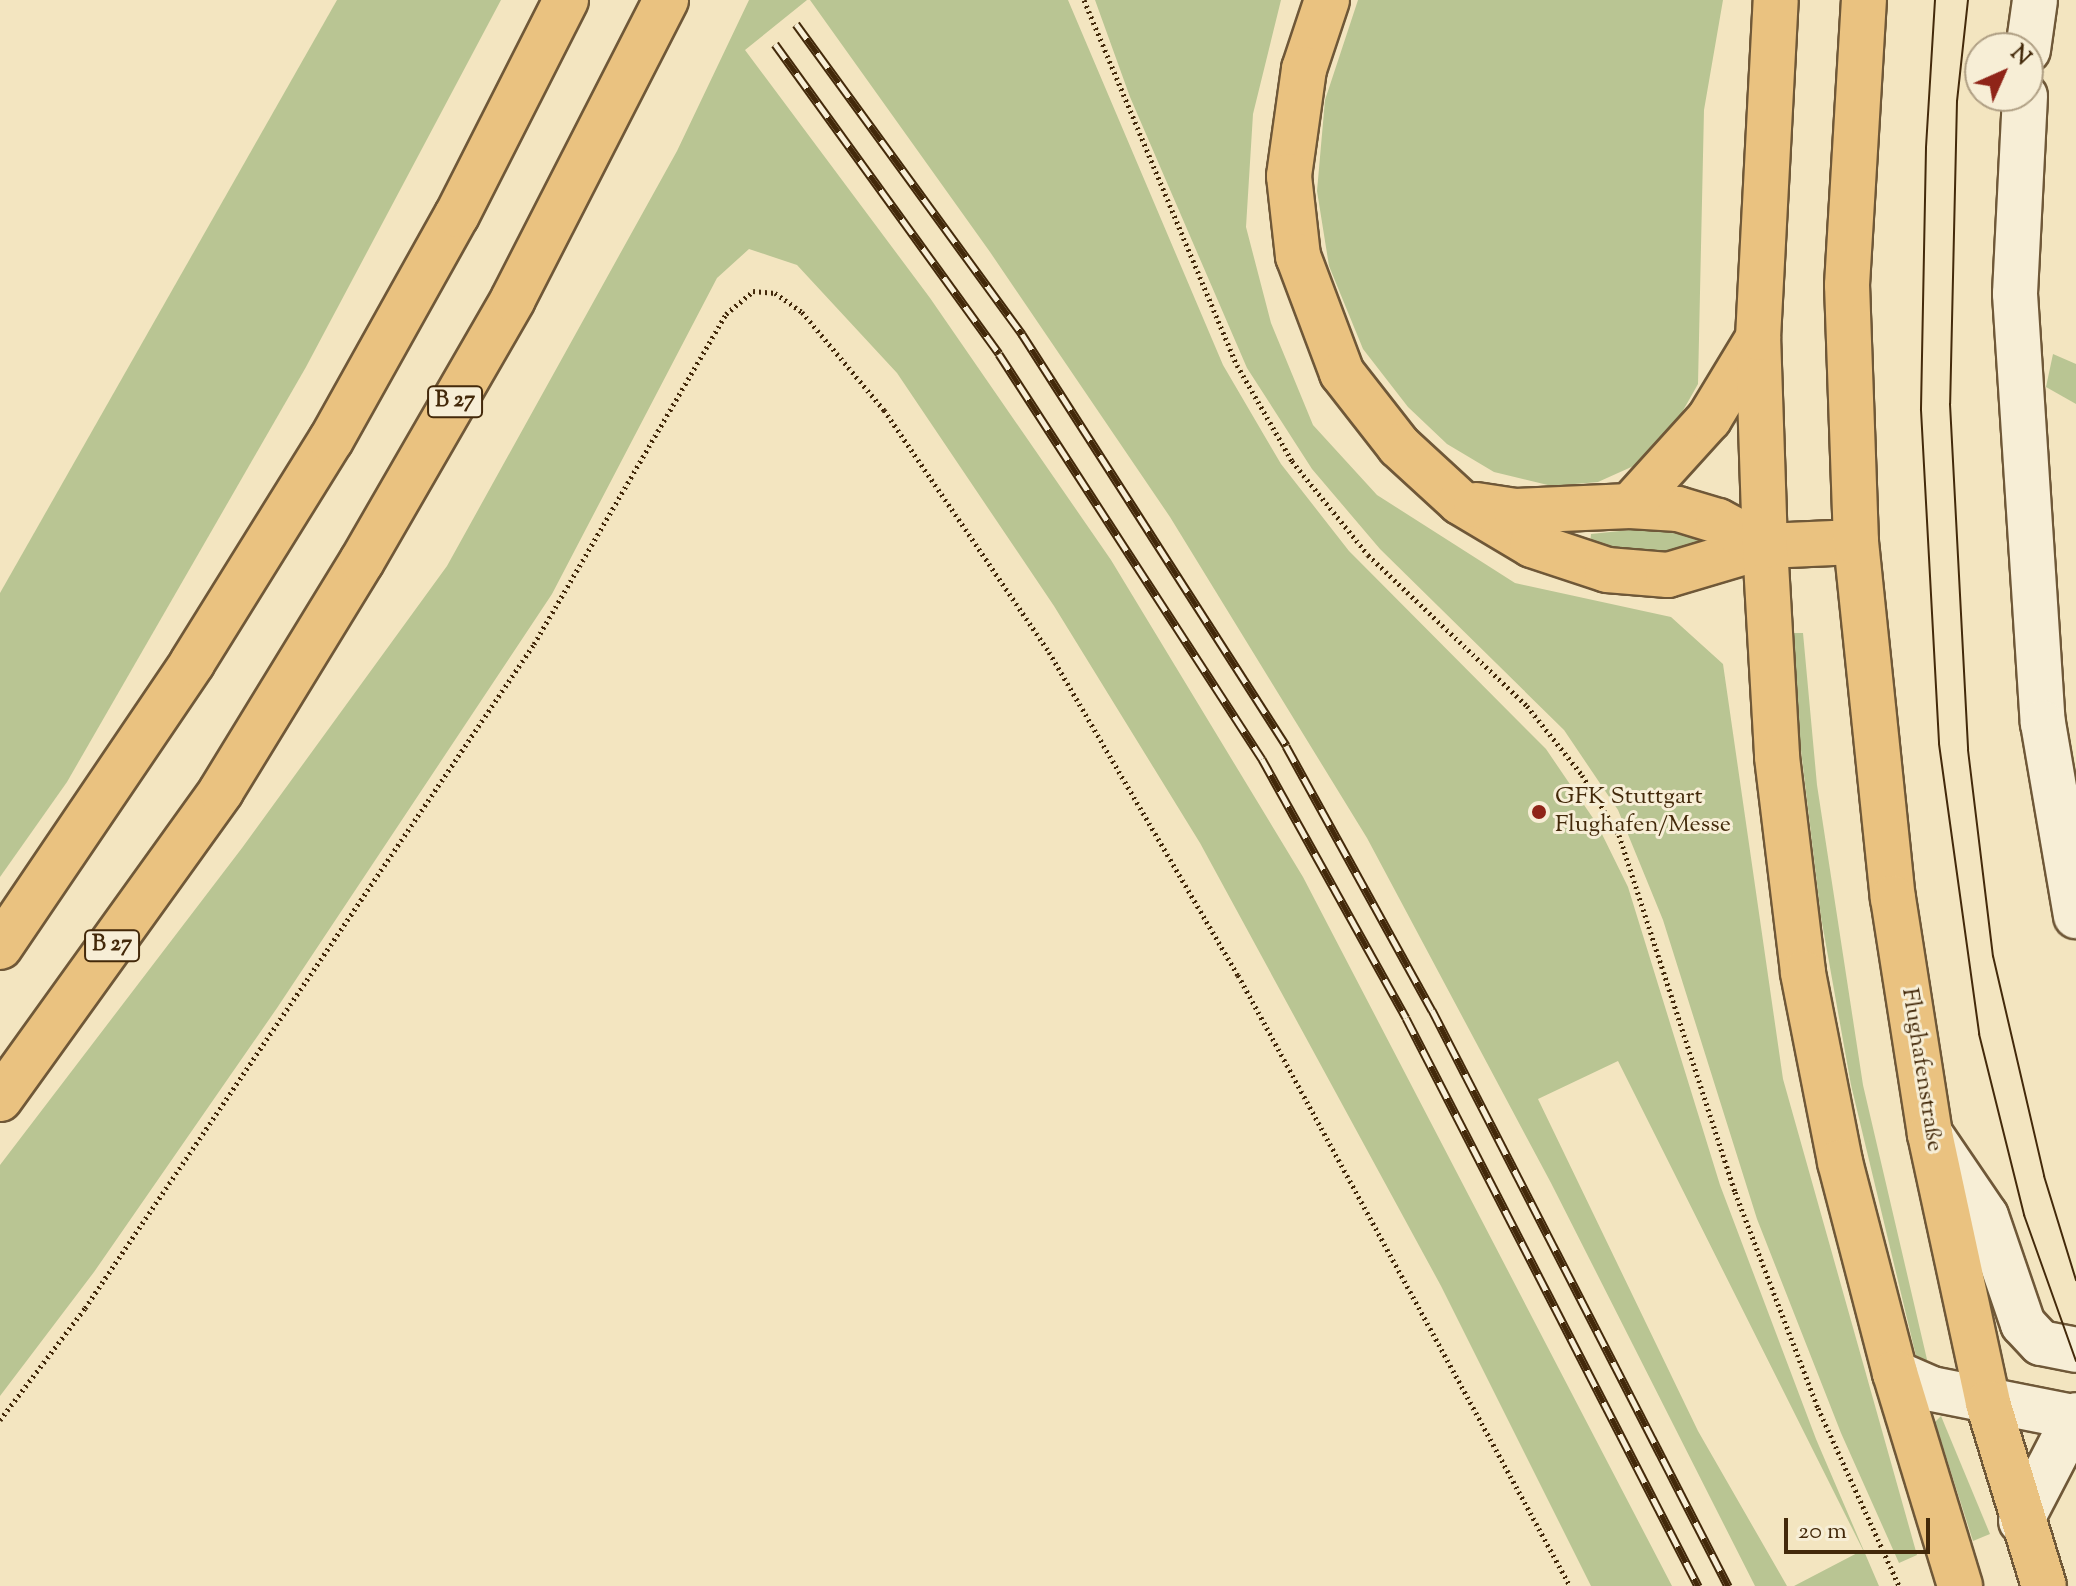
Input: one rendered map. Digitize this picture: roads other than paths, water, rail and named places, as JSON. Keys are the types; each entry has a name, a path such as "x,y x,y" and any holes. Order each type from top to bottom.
{"main road":[{"path":"0,947 192,663 331,440 464,202 566,0"},
{"name":"B 27","path":"0,1099 221,791 362,561 513,299 666,0"},
{"path":"1327,0 1304,69 1289,176 1298,256 1342,373 1399,446 1460,502 1532,545 1607,570 1668,575 1765,546 1856,542"},
{"path":"1776,0 1758,338 1765,546 1777,757 1803,973 1840,1162 1895,1373 1960,1586"},
{"name":"Flughafenstraße","path":"1864,0 1847,285 1856,542 1893,898 1930,1134 1988,1403 2021,1521 2044,1586"},
{"path":"1630,506 1709,419 1758,338"},
{"path":"1460,502 1516,511 1630,506 1678,509 1718,521 1765,546"}],"lane":[{"path":"2031,32 2035,0"},
{"path":"2024,112 2015,294 2018,341 2043,723 2076,916"},
{"path":"1930,1134 1986,1216 2023,1324 2041,1343 2076,1350"},
{"path":"1895,1373 1932,1389 1988,1403 2075,1416 2021,1521"}],"tram line":[{"path":"1935,0 1926,148 1921,410 1939,744 1979,1034 2024,1215 2076,1361"},
{"path":"1968,0 1957,101 1950,404 1968,750 1993,956 2044,1176 2076,1280"}],"railway":[{"path":"796,24 1022,334 1286,746 1432,1010 1728,1586"},
{"path":"775,44 999,354 1262,759 1406,1018 1698,1586"}],"place":[{"name":"GFK Stuttgart Flughafen/Messe","path":"1539,812"}]}
